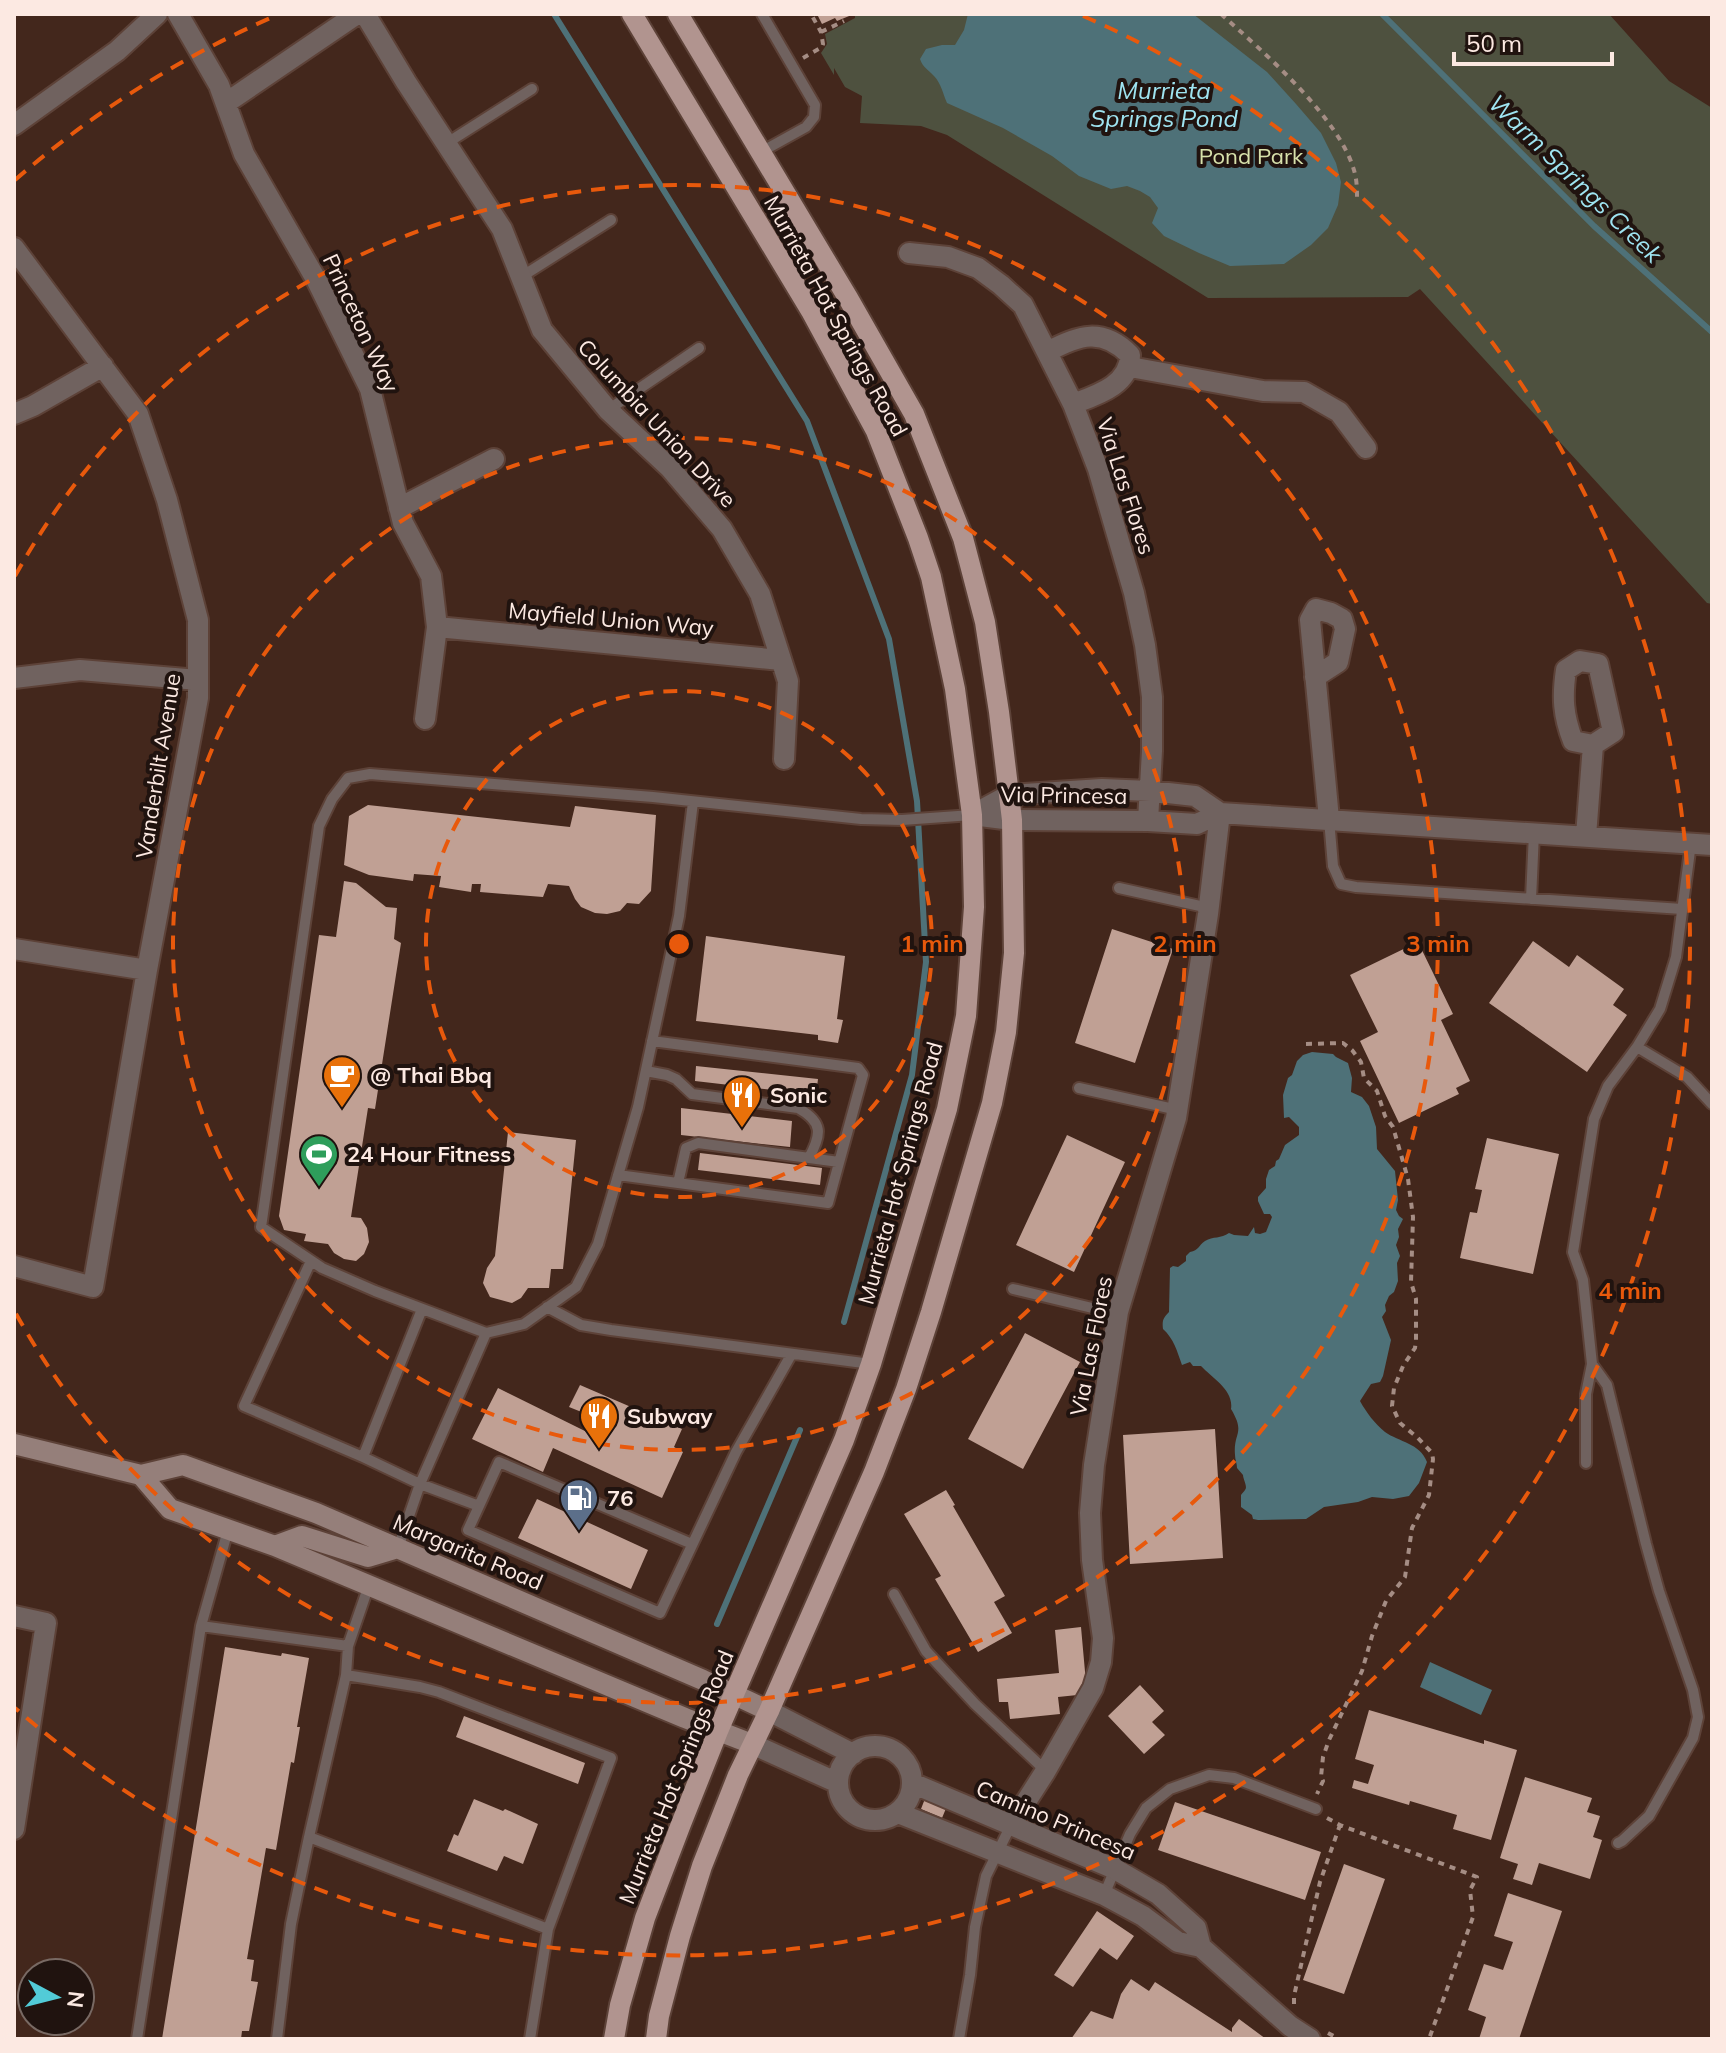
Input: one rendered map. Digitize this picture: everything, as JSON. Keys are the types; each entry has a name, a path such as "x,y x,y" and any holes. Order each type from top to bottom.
{"main road":[{"name":"Murrieta Hot Springs Road","path":"614,2039 620,2005 645,1918 718,1731 844,1440 871,1364 947,1109 966,1016 974,907 972,815 955,689 931,577 918,538 876,431 811,311 632,14"},
{"name":"Murrieta Hot Springs Road","path":"656,2039 680,1936 702,1866 752,1744 874,1472 906,1389 992,1103 1006,1032 1014,953 1009,795 985,622 963,538 914,414 678,14"},
{"name":"Margarita Road","path":"14,1444 141,1475 183,1465 316,1513 769,1711"},
{"path":"141,1475 170,1509 275,1546 752,1744"},
{"path":"275,1546 302,1536 368,1557 398,1548"}],"street":[{"path":"14,125 117,51 157,14"},
{"name":"Princeton Way","path":"178,14 219,85 244,154 317,281 370,389 403,523 431,576 437,627 425,719"},
{"path":"226,103 357,14"},
{"name":"Columbia Union Drive","path":"365,14 502,229 542,330 608,410 670,468 722,529 760,594 788,681 784,759"},
{"name":"Vanderbilt Avenue","path":"14,248 138,414 167,500 198,620 195,712 93,1287 14,1266"},
{"name":"Via Las Flores","path":"909,253 948,257 978,268 1023,305 1073,404 1098,469 1134,593 1145,645 1152,697 1148,821"},
{"path":"1047,352 1067,341 1102,336 1130,355 1130,367 1118,382 1073,404"},
{"path":"14,414 103,366"},
{"path":"1130,367 1263,391 1304,392 1339,412 1366,448"},
{"path":"399,508 494,459"},
{"name":"Mayfield Union Way","path":"437,627 781,660"},
{"path":"14,678 80,670 198,680"},
{"path":"1315,677 1329,819"},
{"path":"1586,836 1593,745"},
{"name":"Via Princesa","path":"972,815 1009,795 1102,789 1195,796 1220,813"},
{"name":"Via Princesa","path":"972,815 1012,820 1197,824 1220,813 1712,845"},
{"name":"Via Las Flores","path":"1011,1825 1093,1688 1101,1662 1103,1638 1092,1560 1090,1513 1094,1465 1117,1314 1178,1110 1209,908 1220,813"},
{"path":"14,949 147,970"},
{"path":"14,1616 46,1623 14,1824"},
{"path":"769,1711 853,1754"},
{"path":"752,1744 838,1783 845,1762 863,1748 875,1746 897,1753 911,1772 912,1783 906,1805 898,1813"},
{"name":"Camino Princesa","path":"838,1783 846,1805 864,1819 876,1821 898,1813 1104,1895 1143,1916 1178,1942 1201,1947 1290,2026 1317,2035"},
{"name":"Camino Princesa","path":"912,1783 1115,1869 1158,1894 1196,1928 1201,1947"}],"lane":[{"path":"761,152 806,127 814,117 815,105 762,14"},
{"path":"447,143 532,89"},
{"path":"521,277 611,220"},
{"path":"608,410 699,348"},
{"path":"693,802 679,916 638,1107 598,1244 576,1287 524,1324 486,1333 335,1274 261,1227 319,826 332,799 348,778 370,774 693,802 861,819 902,820 972,815"},
{"path":"1329,819 1333,866 1341,884 1682,909"},
{"path":"1531,899 1534,833"},
{"path":"1586,1463 1586,1394 1592,1364 1583,1280 1573,1252 1594,1119 1608,1086 1660,1009 1676,957 1691,843"},
{"path":"1119,888 1209,908"},
{"path":"618,1175 828,1203 863,1075 858,1068 652,1041"},
{"path":"1637,1047 1687,1077 1712,1104"},
{"path":"646,1071 676,1079 692,1094 798,1108 812,1116 819,1127 818,1142 809,1158"},
{"path":"1079,1088 1178,1110"},
{"path":"678,1183 686,1148 698,1143 839,1162"},
{"path":"311,1261 244,1406 420,1484 479,1506"},
{"path":"1013,1289 1117,1314"},
{"path":"547,1307 581,1325 871,1364"},
{"path":"363,1457 422,1309"},
{"path":"398,1548 420,1484 486,1333"},
{"path":"692,1544 499,1462 468,1530 660,1613 736,1452 791,1355"},
{"path":"1592,1364 1607,1385 1646,1544 1693,1690 1698,1717 1693,1738 1649,1816 1618,1843"},
{"path":"137,2039 201,1626 228,1530"},
{"path":"277,2039 291,1924 346,1675 348,1646 369,1585"},
{"path":"894,1594 926,1651 975,1704 1046,1771"},
{"path":"201,1626 348,1646"},
{"path":"346,1675 439,1692 611,1758 548,1929 530,2039"},
{"path":"1104,1895 1130,1834 1146,1808 1170,1789 1209,1775 1234,1778 1316,1809"},
{"path":"959,2039 975,1927 986,1876 1011,1825"},
{"path":"309,1837 548,1929"}],"path":[{"path":"792,64 822,47 821,32 811,14"},
{"path":"1221,14 1294,82 1330,125 1355,173 1357,199"},
{"path":"821,32 844,21"},
{"path":"1306,1044 1343,1043 1361,1062 1364,1078 1377,1091 1385,1116 1393,1127 1411,1197 1411,1282 1416,1299 1416,1340 1415,1348 1394,1388 1392,1406 1400,1423 1432,1453 1429,1495 1412,1528 1405,1577 1386,1601 1362,1671 1329,1740 1323,1757 1323,1781 1317,1794 1316,1809 1340,1825 1477,1877 1470,1890 1473,1917 1429,2039"},
{"path":"1295,2005 1294,1996 1320,1882 1340,1825"},
{"path":"1317,2035 1339,2039"}],"green space":[{"name":"Pond Park","path":"855,14 1609,14 1669,81 1712,108 1712,604 1707,603 1420,289 1408,297 1208,298 947,135 921,126 860,123 862,96 845,87 821,53 827,44 825,34 855,18"}],"water":[{"name":"Murrieta Springs Pond","path":"968,14 1193,14 1267,72 1321,133 1336,163 1341,182 1338,205 1328,228 1284,264 1230,266 1164,236 1152,223 1158,208 1150,197 1127,186 1111,189 1079,176 1052,156 1003,128 947,103 938,82 920,59 926,49 955,45 964,30"},
{"path":"1312,1052 1333,1054 1348,1063 1352,1078 1351,1092 1362,1097 1369,1106 1376,1127 1377,1149 1395,1171 1396,1210 1403,1219 1396,1245 1400,1256 1397,1263 1398,1281 1382,1317 1391,1340 1383,1376 1380,1382 1371,1384 1360,1401 1381,1429 1414,1447 1427,1462 1419,1483 1409,1496 1393,1499 1372,1497 1324,1507 1306,1519 1258,1520 1241,1507 1241,1495 1246,1487 1243,1475 1237,1468 1235,1447 1238,1424 1229,1396 1201,1366 1193,1366 1190,1362 1182,1365 1173,1341 1163,1329 1163,1322 1169,1312 1170,1268 1186,1261 1190,1252 1208,1239 1229,1233 1248,1236 1254,1227 1255,1233 1266,1232 1272,1217 1264,1214 1258,1197 1266,1188 1269,1170 1275,1166 1285,1145 1299,1135 1299,1127 1289,1117 1284,1118 1283,1095 1297,1061"},
{"path":"1430,1662 1492,1690 1481,1715 1420,1687"}],"building":[{"path":"817,14 854,14 822,24"},
{"path":"368,805 570,827 575,806 656,815 651,891 639,904 627,903 620,911 607,914 581,907 569,886 548,884 543,897 480,892 481,884 472,884 471,892 439,887 441,876 414,874 413,881 369,875 344,865 349,816"},
{"path":"344,881 356,883 386,907 397,908 394,939 401,943 375,1109 368,1108 351,1217 361,1218 367,1228 369,1242 364,1254 356,1261 334,1253 328,1244 304,1241 306,1234 284,1230 279,1216 319,935 336,937"},
{"path":"1112,929 1173,949 1135,1063 1075,1043"},
{"path":"706,936 845,956 837,1019 843,1020 838,1043 818,1040 818,1035 696,1021"},
{"path":"1533,941 1569,967 1577,955 1624,989 1613,1005 1627,1015 1587,1072 1489,1003"},
{"path":"1418,942 1453,1014 1441,1020 1470,1081 1456,1088 1459,1094 1399,1123 1360,1041 1378,1032 1350,975"},
{"path":"696,1066 818,1079 816,1095 695,1081"},
{"path":"681,1108 792,1121 790,1147 681,1135"},
{"path":"508,1132 576,1140 563,1269 551,1269 549,1288 528,1288 521,1298 512,1303 490,1297 483,1283 487,1268 495,1256"},
{"path":"1067,1135 1125,1162 1074,1272 1016,1245"},
{"path":"1487,1138 1559,1154 1533,1274 1460,1258 1470,1212 1477,1213 1482,1190 1475,1189"},
{"path":"700,1153 822,1168 820,1185 698,1170"},
{"path":"1025,1333 1080,1362 1023,1469 968,1439"},
{"path":"580,1385 682,1429 674,1447 683,1452 662,1498 553,1448 543,1472 472,1439 498,1388 587,1432 594,1417 569,1407"},
{"path":"1215,1429 1223,1558 1130,1564 1123,1435"},
{"path":"946,1490 1005,1596 994,1602 1012,1633 978,1652 935,1579 941,1576 904,1514"},
{"path":"537,1499 648,1550 631,1589 518,1538"},
{"path":"1081,1627 1087,1694 1058,1697 1060,1714 1010,1719 1008,1702 999,1702 997,1679 1059,1673 1055,1630"},
{"path":"225,1647 309,1658 297,1727 300,1727 276,1850 266,1848 247,1959 254,1960 251,1981 258,1982 249,2031 242,2031 241,2039 162,2039"},
{"path":"1140,1685 1164,1711 1152,1722 1165,1735 1144,1754 1108,1716"},
{"path":"1369,1710 1484,1744 1484,1740 1517,1750 1491,1840 1453,1829 1457,1815 1352,1788 1354,1780 1368,1784 1374,1765 1355,1759"},
{"path":"464,1716 585,1763 578,1784 456,1737"},
{"path":"1525,1777 1592,1798 1587,1812 1600,1816 1593,1837 1602,1840 1590,1879 1539,1863 1532,1885 1513,1879 1518,1864 1500,1858"},
{"path":"926,1796 947,1806 942,1818 921,1809"},
{"path":"474,1799 538,1824 523,1864 504,1856 497,1871 447,1851 454,1834 458,1836"},
{"path":"1175,1802 1321,1852 1305,1900 1158,1850"},
{"path":"1344,1864 1385,1879 1344,1994 1303,1980"},
{"path":"1508,1893 1562,1911 1519,2039 1479,2039 1486,2017 1468,2010 1484,1964 1503,1970 1513,1942 1494,1936"},
{"path":"1097,1911 1134,1936 1117,1960 1100,1948 1073,1987 1054,1975"},
{"path":"1131,1979 1149,1991 1155,1982 1232,2032 1239,2019 1266,2039 1071,2039 1091,2011 1113,2019 1121,1994"}],"waterway":[{"path":"554,14 807,421 889,639 917,801 926,962 912,1075 844,1322"},
{"name":"Warm Springs Creek","path":"1382,14 1594,226 1712,332"},
{"path":"717,1624 800,1430"}],"place":[{"name":"@ Thai Bbq","path":"342,1109"},
{"name":"Sonic","path":"742,1129"},
{"name":"24 Hour Fitness","path":"319,1188"},
{"name":"Subway","path":"599,1450"},
{"name":"76","path":"579,1532"}]}
